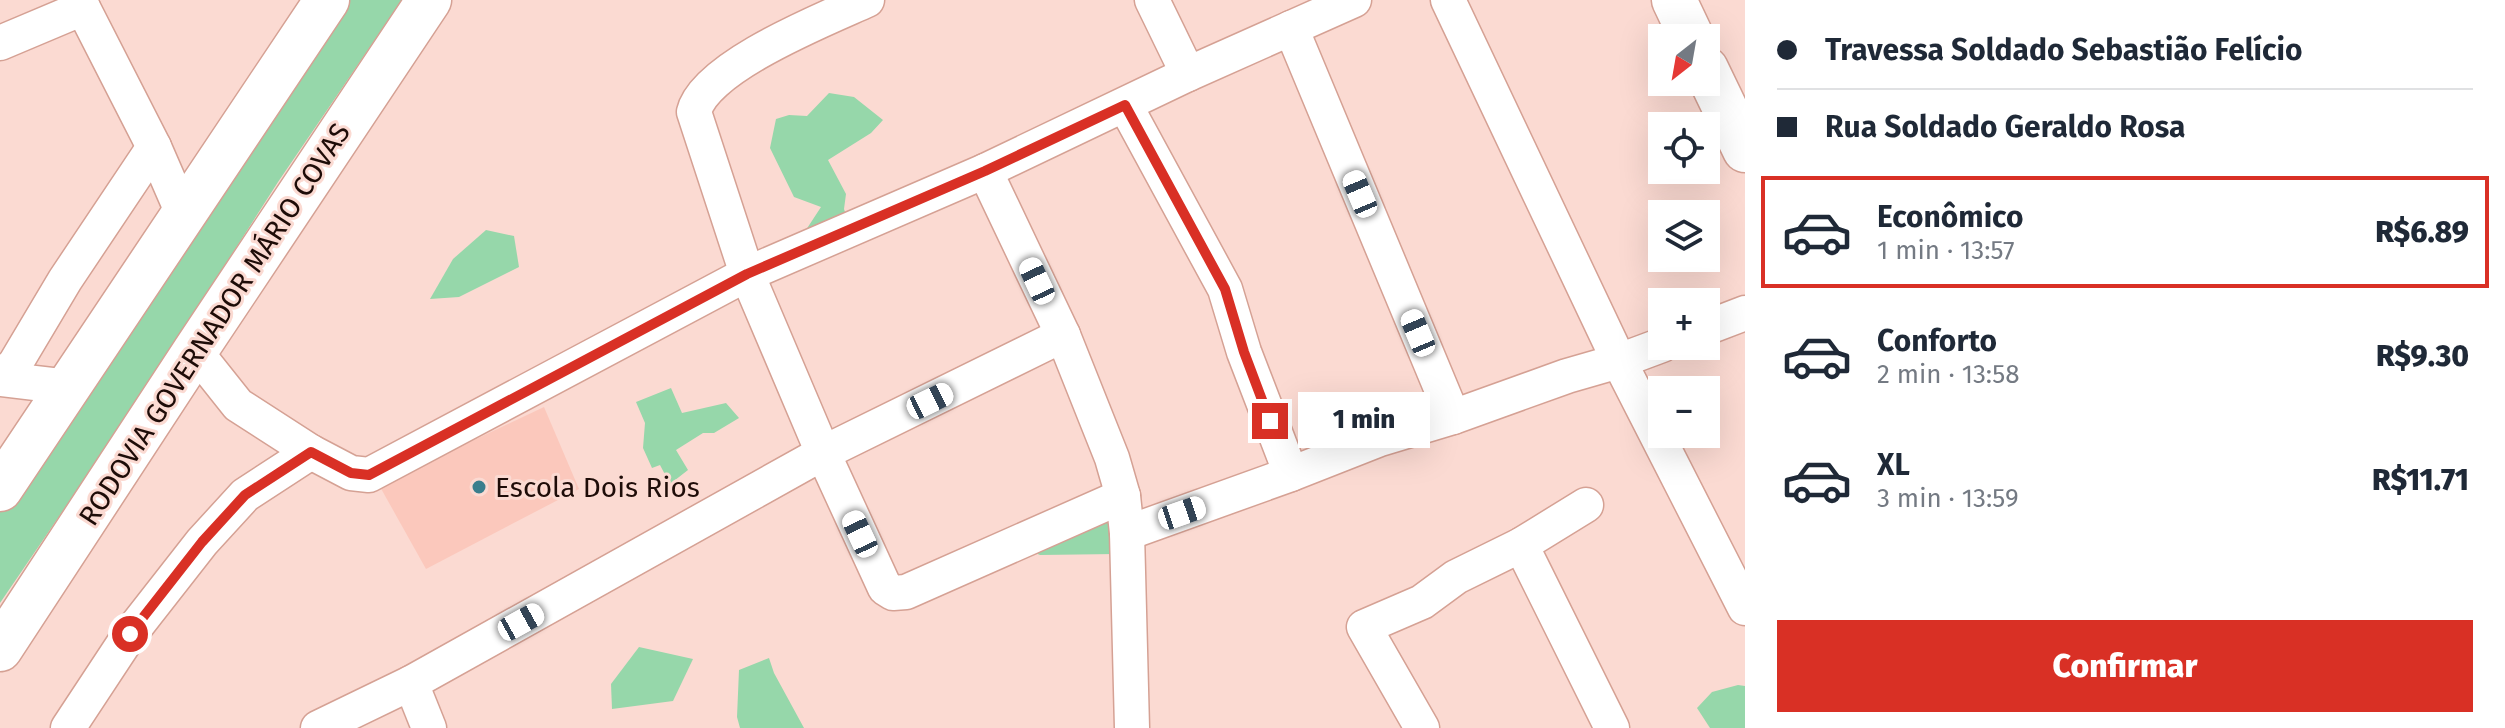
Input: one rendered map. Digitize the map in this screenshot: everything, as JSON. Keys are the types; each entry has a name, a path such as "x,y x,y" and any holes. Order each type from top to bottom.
{"main road":[{"path":"0,489 327,0"},
{"name":"RODOVIA GOVERNADOR MÁRIO COVAS","path":"0,649 429,0"},
{"path":"1674,0 1685,24"},
{"path":"1719,96 1745,150"}],"street":[{"path":"867,0 743,60 704,91 695,104 694,112 747,274 823,453 885,588 893,593 906,592 1123,496"},
{"path":"1152,0 1188,74"},
{"path":"195,351 238,405 311,452 351,473 369,475 747,274 985,171 1188,74 1354,0"},
{"path":"1448,0 1619,361 1745,608"},
{"path":"0,43 81,4 154,147 184,216"},
{"path":"1291,28 1453,417"},
{"path":"1125,105 1225,289 1244,352 1291,474"},
{"path":"0,378 15,364 65,280 154,147"},
{"path":"985,171 1063,335 1112,458 1123,496 1127,533 1122,727"},
{"path":"1720,323 1745,313"},
{"path":"318,728 411,683 823,453 1063,335"},
{"path":"1127,533 1380,439 1648,350"},
{"path":"0,378 69,387"},
{"path":"68,728 130,634 209,533 245,495 311,452"},
{"path":"1422,728 1364,627 1422,602 1456,577 1521,545 1586,505"},
{"path":"1521,545 1612,728"},
{"path":"411,683 429,728"}],"shaded area":[{"name":"Escola Dois Rios","path":"544,407 579,489 426,569 379,485"}],"green space":[{"path":"339,0 402,0 278,182 144,392 0,603 0,507"},
{"path":"829,93 854,97 883,120 871,133 828,160 846,194 844,209 848,221 804,233 821,207 794,197 770,148 776,119 789,115 807,116"},
{"path":"486,230 514,236 519,267 459,297 430,299 453,259"},
{"path":"671,388 682,413 726,403 739,418 714,433 703,433 676,450 688,470 670,484 660,465 652,468 643,448 645,423 636,402"},
{"path":"1112,514 1116,554 1040,555 1033,552"},
{"path":"639,647 693,659 673,701 612,709 611,684"},
{"path":"769,658 804,728 740,728 737,717 739,670"},
{"path":"1745,686 1745,728 1710,728 1697,708 1712,692"}],"place":[{"name":"Escola Dois Rios","path":"479,487"}],"route":[{"path":"130,634 223,517 245,495 311,452 351,473 369,475 747,274 985,171 1125,105 1225,289 1270,421"}]}
